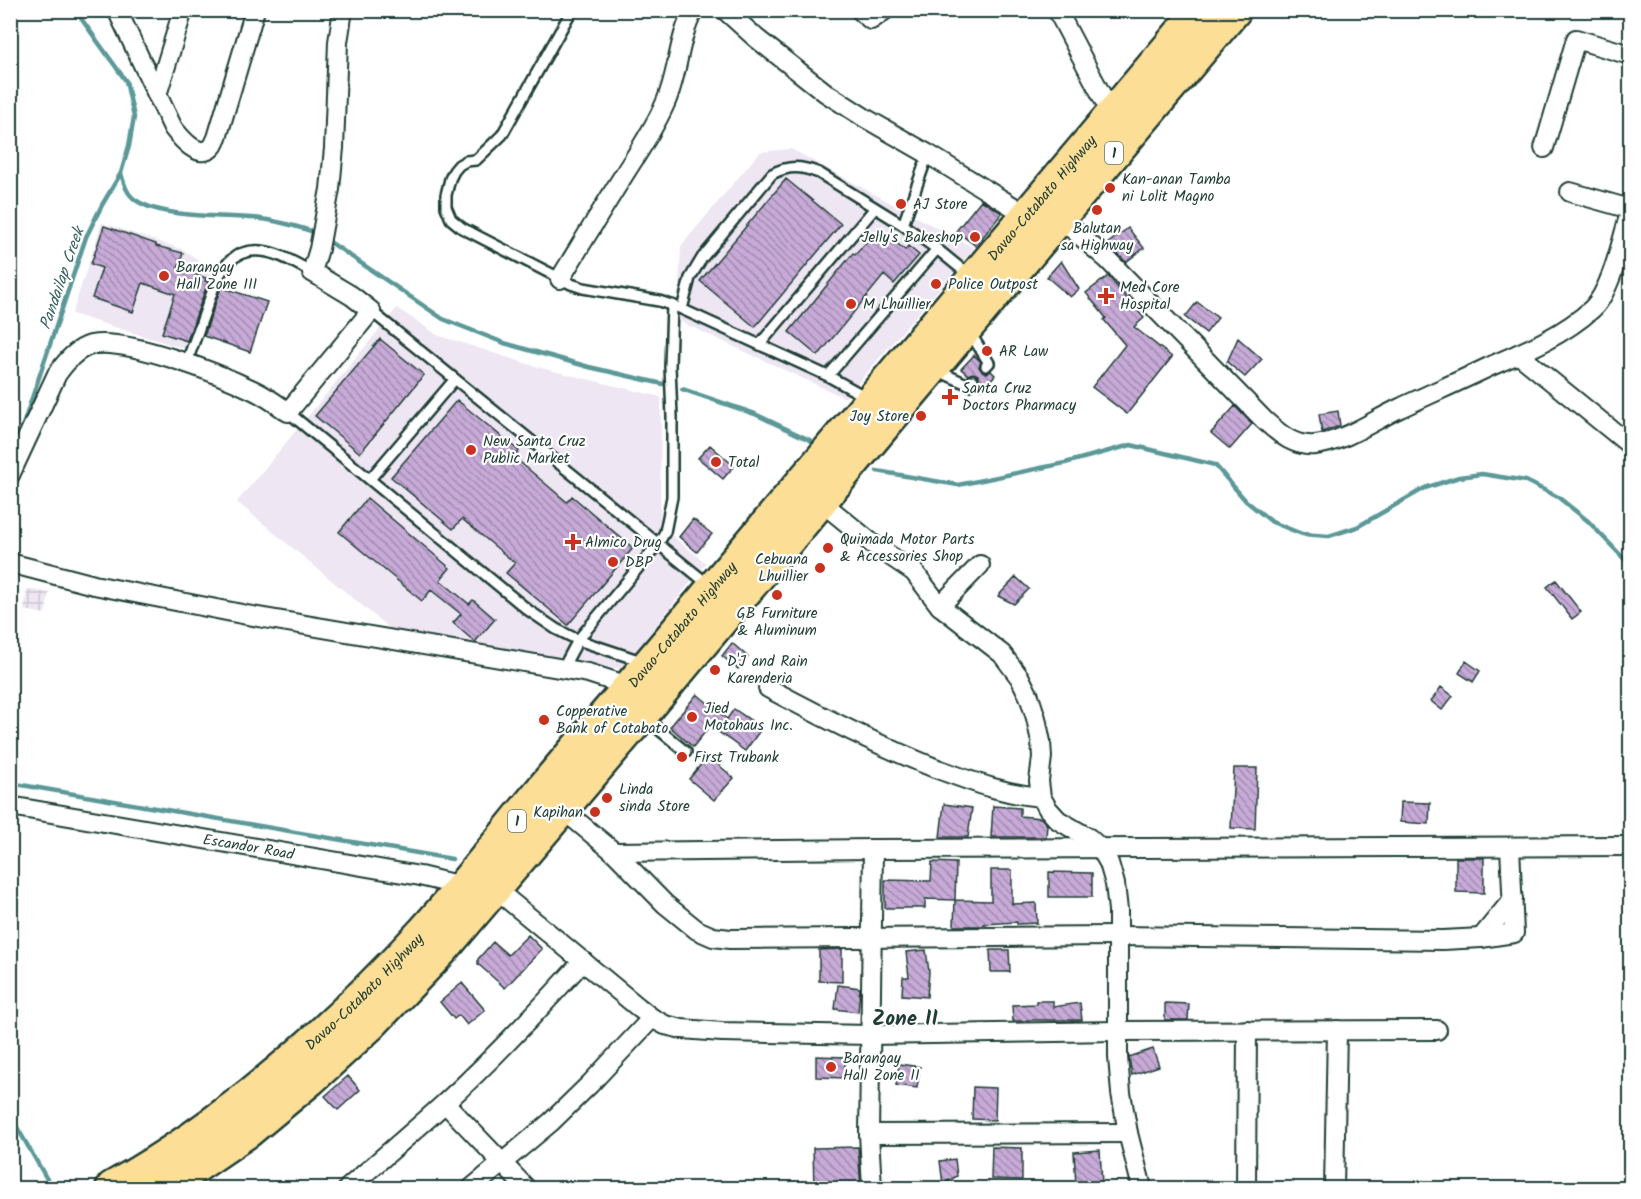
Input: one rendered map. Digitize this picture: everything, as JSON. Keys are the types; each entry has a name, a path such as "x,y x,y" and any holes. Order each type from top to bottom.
{"highway":[{"name":"Davao-Cotabato Highway","path":"1044,216 1112,115 1201,10"},
{"name":"Davao-Cotabato Highway","path":"163,1188 247,1131 326,1065 411,982 477,889 983,287 1044,216 1234,10"},
{"name":"Davao-Cotabato Highway","path":"723,597 819,500 881,408 931,368 966,327 983,287"},
{"name":"Davao-Cotabato Highway","path":"113,1188 153,1165 232,1111 352,1006 425,931 477,889 561,808 635,702"}],"street":[{"path":"117,10 173,128 184,142 205,151 212,147 217,138 255,10"},
{"path":"157,95 183,10"},
{"path":"10,475 57,374 66,362 90,345 122,345 212,372 256,391 288,412 371,310 312,272 325,221 333,159 338,42 343,10"},
{"path":"560,279 649,135 664,106 676,72 688,21 694,10"},
{"path":"725,10 756,38 826,93 928,154 1044,216 1108,260 1270,425 1283,437 1300,444 1315,445 1330,442 1357,431 1550,338 1593,309 1604,293 1630,211 1570,192"},
{"path":"860,10 872,20 885,10"},
{"path":"1057,10 1112,115"},
{"path":"1544,148 1576,39 1630,56"},
{"path":"1518,354 1630,445"},
{"path":"819,500 874,545 914,572 940,606 1002,654 1020,678 1029,696 1041,742 1039,781 1041,797 1058,820 1089,838 1101,849 1109,863 1115,884 1118,910 1117,1030 1121,1093 1142,1188"},
{"path":"10,563 94,585 247,615 563,668 603,677 635,702"},
{"path":"940,606 980,565"},
{"path":"768,688 854,733 913,759 993,789 1041,797"},
{"name":"Escandor Road","path":"10,806 420,876 477,889 583,962 652,1018 665,1025 682,1029 870,1035 1117,1030 1437,1030"},
{"path":"561,808 614,852 665,904 697,930 713,937 730,939 1118,936 1443,940 1481,938 1514,933 1510,847"},
{"path":"614,852 1630,846"},
{"path":"872,1188 869,1134 873,849"},
{"path":"348,1188 445,1103 527,1023 583,962"},
{"path":"472,1188 551,1122 652,1018"},
{"path":"1246,1188 1247,1030"},
{"path":"1334,1188 1337,1030"},
{"path":"445,1103 526,1188"},
{"path":"869,1134 1128,1132"}],"lane":[{"path":"572,10 502,135 476,160 466,161 459,165 450,179 446,207 451,219 462,228 560,279 583,288 636,296 682,309 828,376 881,408"},
{"path":"903,225 928,154"},
{"path":"682,309 690,278 702,258 772,174 782,168 795,167 819,174 903,225 937,249 983,287"},
{"path":"760,344 875,208"},
{"path":"828,376 937,249"},
{"path":"186,364 216,282 232,258 245,252 257,251 284,258 312,272"},
{"path":"563,668 578,640 658,544 665,532 672,497 670,356 672,305"},
{"path":"371,310 723,597"},
{"path":"966,327 989,363 986,366"},
{"path":"931,368 969,385 974,380"},
{"path":"370,479 455,379"},
{"path":"288,412 528,610 556,629 578,640 660,672"},
{"path":"635,702 686,752"}],"shaded area":[{"path":"791,149 974,248 845,398 677,320 681,246 760,152"},
{"path":"102,223 184,250 212,270 186,349 72,314"},
{"name":"New Santa Cruz Public Market","path":"397,308 437,335 537,367 661,397 660,526 706,563 621,669 394,632 237,502"},
{"path":"27,589 49,593 45,614 24,610"}],"building":[{"path":"786,179 841,224 755,327 700,281"},
{"path":"981,200 1002,213 976,246 956,231"},
{"path":"104,226 156,244 156,246 183,253 178,269 206,278 205,281 208,282 187,341 162,333 175,294 143,283 133,312 92,298 102,268 91,264"},
{"path":"1128,228 1144,248 1126,262 1107,244"},
{"path":"887,235 905,250 908,246 919,255 894,284 884,275 818,356 789,332 853,253 855,255 871,237 879,244"},
{"path":"1061,261 1079,289 1070,297 1047,277"},
{"path":"1108,276 1144,318 1134,327 1172,357 1127,414 1092,387 1125,345 1104,320 1106,318 1086,293"},
{"path":"221,287 267,302 250,352 204,336"},
{"path":"1197,302 1218,318 1206,333 1185,317"},
{"path":"1238,338 1262,359 1245,377 1227,362"},
{"path":"380,339 424,375 360,453 315,416"},
{"path":"974,355 981,362 979,367 982,371 987,373 991,371 995,375 983,389 978,384 980,380 978,375 973,373 968,375 961,369"},
{"path":"457,400 519,451 514,457 567,502 572,496 633,548 568,625 506,573 515,563 462,519 453,529 391,477"},
{"path":"1235,406 1252,424 1230,449 1211,433"},
{"path":"1338,411 1340,426 1322,432 1319,414"},
{"name":"Total","path":"710,445 734,466 723,479 698,458"},
{"path":"367,498 450,568 440,580 469,604 473,600 495,619 475,642 453,623 461,614 431,590 422,601 339,532"},
{"path":"693,519 712,534 697,552 679,537"},
{"path":"1016,577 1029,589 1014,604 998,596"},
{"path":"1556,580 1581,612 1572,619 1547,587"},
{"path":"732,643 748,657 738,669 722,656"},
{"path":"1466,661 1480,671 1473,682 1459,673"},
{"path":"1441,687 1453,696 1442,710 1431,701"},
{"path":"697,694 727,719 734,709 762,728 745,751 710,726 693,747 670,727"},
{"path":"708,756 734,778 714,800 689,779"},
{"path":"1234,768 1257,768 1255,829 1231,828"},
{"path":"1401,802 1430,803 1429,824 1400,822"},
{"path":"944,804 972,808 968,837 940,837"},
{"path":"993,806 1020,808 1020,816 1041,818 1047,825 1046,837 991,837"},
{"path":"1456,858 1484,858 1484,893 1456,892"},
{"path":"932,862 956,863 955,900 925,899 925,908 885,908 885,880 931,881"},
{"path":"991,870 1012,870 1012,904 1036,903 1037,923 954,926 955,900 991,901"},
{"path":"1049,872 1092,873 1092,897 1049,897"},
{"path":"528,935 542,949 505,988 478,964 478,959 493,942 508,955"},
{"path":"842,949 842,982 819,981 819,950"},
{"path":"926,950 929,972 927,997 902,995 903,977 909,977 906,952"},
{"path":"990,950 1009,950 1010,972 991,972"},
{"path":"462,983 485,1010 467,1025 459,1015 454,1019 440,1002"},
{"path":"838,985 860,988 858,1012 835,1009"},
{"path":"1036,1001 1053,1001 1053,1007 1080,1003 1082,1020 1013,1021 1012,1005 1036,1004"},
{"path":"1165,1003 1189,1004 1188,1020 1165,1020"},
{"path":"1153,1049 1159,1066 1132,1075 1129,1057"},
{"name":"Barangay Hall Zone II","path":"816,1056 845,1057 845,1078 816,1077"},
{"path":"899,1064 920,1067 917,1088 896,1085"},
{"path":"348,1076 360,1090 338,1110 325,1096"},
{"path":"973,1087 996,1088 995,1120 972,1119"},
{"path":"858,1147 861,1188 814,1188 813,1148"},
{"path":"992,1147 1022,1148 1022,1180 991,1179"},
{"path":"1100,1150 1102,1184 1076,1186 1074,1152"},
{"path":"955,1159 957,1176 943,1184 940,1161"}],"waterway":[{"name":"Pandailap Creek","path":"22,428 86,237 121,173 134,117 126,81 75,10"},
{"path":"121,173 131,196 149,207 179,214 268,220 311,231"},
{"path":"330,242 443,319 504,343 589,367 663,384"},
{"path":"682,389 755,414 818,444"},
{"path":"877,471 958,485 1065,463 1131,445 1215,465 1246,501 1272,522 1302,534 1329,536 1357,527 1425,488 1459,477 1482,474 1526,481 1558,497 1588,521 1630,565"},
{"path":"10,783 452,859"},
{"name":"Pandailap Creek","path":"10,1115 52,1188"}],"place":[{"name":"Kan-anan Tamba ni Lolit Magno","path":"1110,188"},
{"name":"AJ Store","path":"901,204"},
{"name":"Balutan sa Highway","path":"1097,210"},
{"name":"Jelly's Bakeshop","path":"975,237"},
{"name":"Barangay Hall Zone III","path":"164,276"},
{"name":"Police Outpost","path":"936,284"},
{"name":"Med Core Hospital","path":"1106,296"},
{"name":"M Lhuillier","path":"851,304"},
{"name":"AR Law","path":"987,351"},
{"name":"Santa Cruz Doctors Pharmacy","path":"950,397"},
{"name":"Joy Store","path":"921,416"},
{"name":"New Santa Cruz Public Market","path":"471,450"},
{"name":"Total","path":"716,462"},
{"name":"Almico Drug","path":"573,542"},
{"name":"Quimada Motor Parts & Accessories Shop","path":"828,548"},
{"name":"DBP","path":"613,562"},
{"name":"Cebuana Lhuillier","path":"820,568"},
{"name":"GB Furniture & Aluminum","path":"777,595"},
{"name":"D'J and Rain Karenderia","path":"715,670"},
{"name":"Jied Motohaus Inc.","path":"692,717"},
{"name":"Copperative Bank of Cotabato","path":"544,720"},
{"name":"First Trubank","path":"682,757"},
{"name":"Linda sinda Store","path":"607,798"},
{"name":"Kapihan","path":"595,812"},
{"name":"Barangay Hall Zone II","path":"831,1067"}],"district":[{"name":"Zone II","path":"905,1018"}]}
